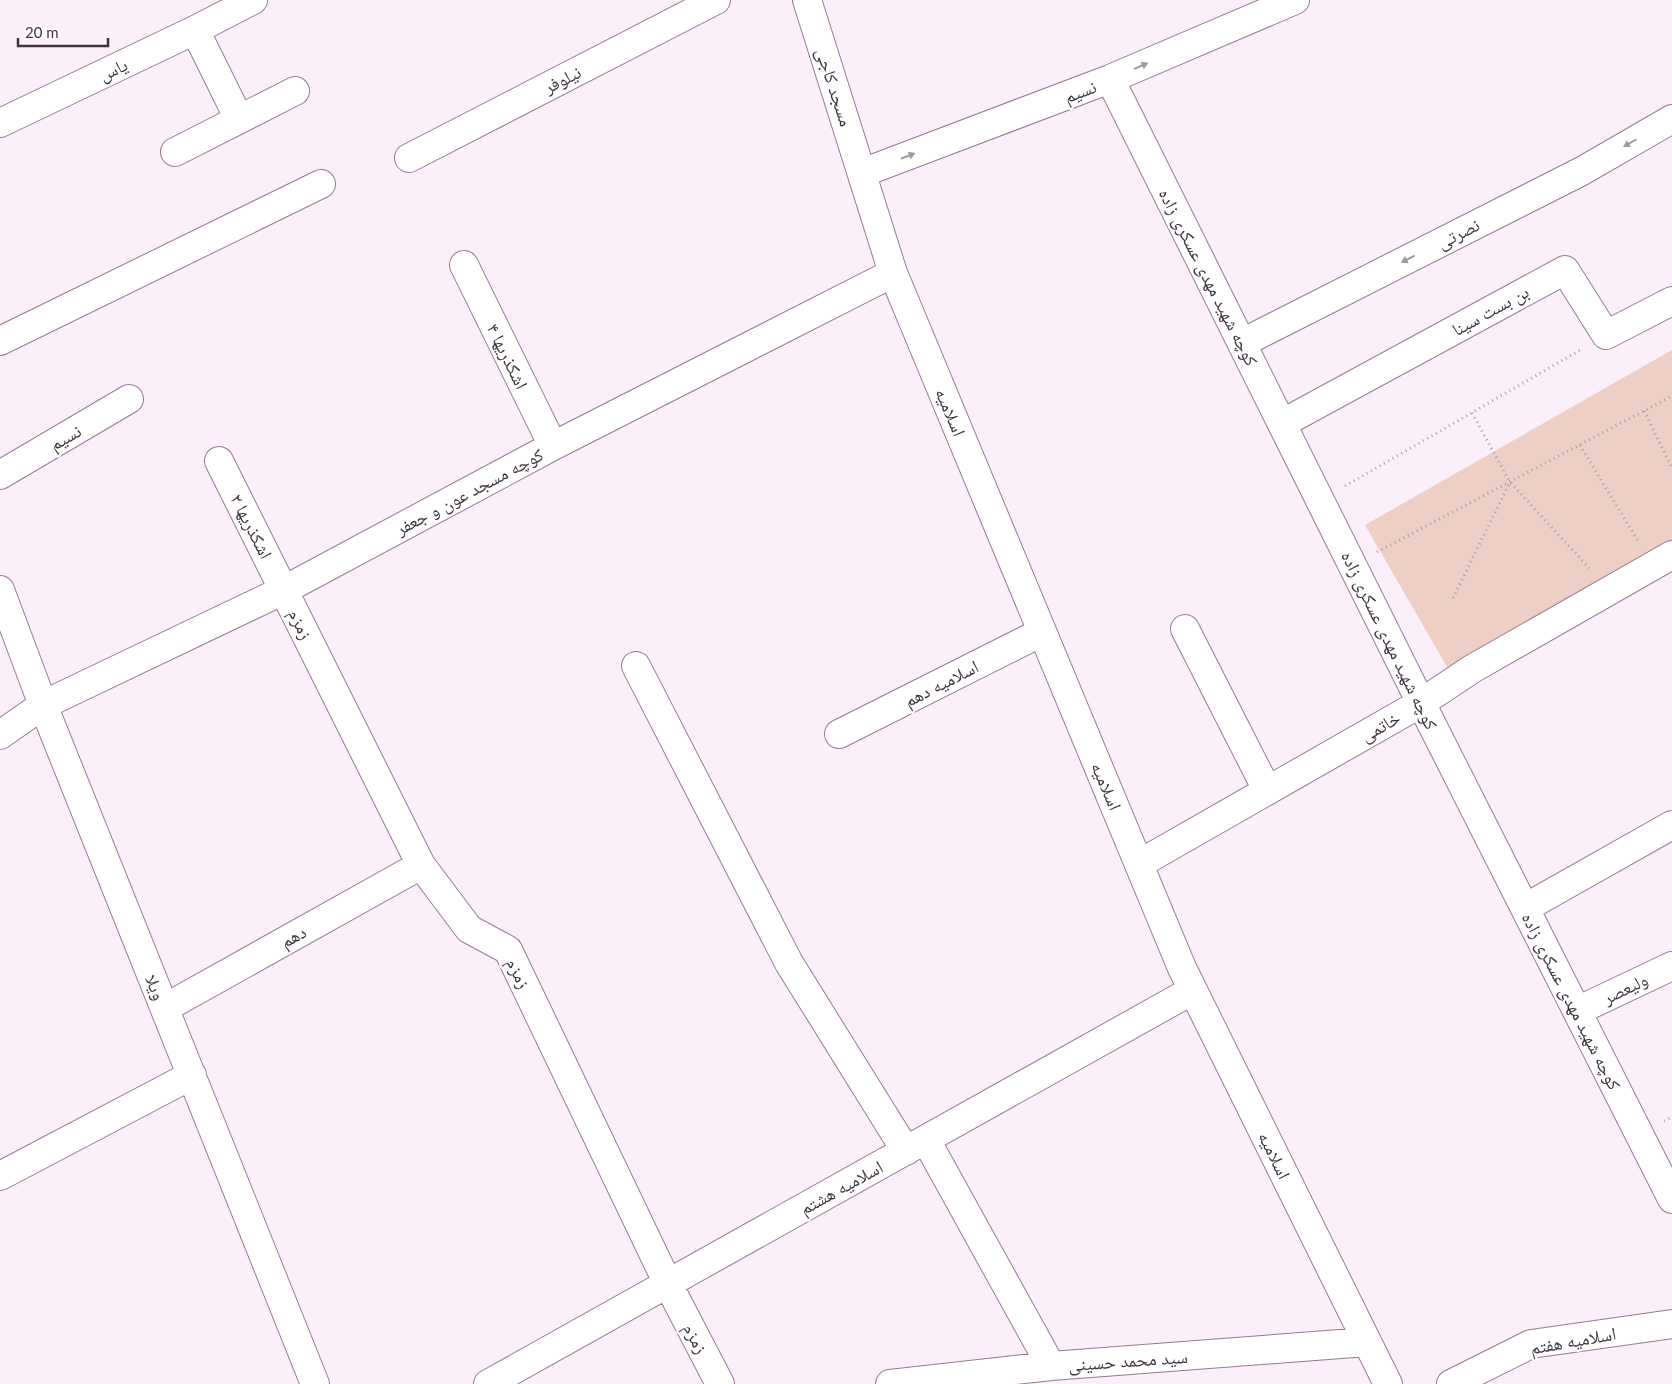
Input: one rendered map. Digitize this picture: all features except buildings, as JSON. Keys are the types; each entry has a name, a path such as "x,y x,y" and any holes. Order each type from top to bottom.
{"street":[{"name":"یاس","path":"0,123 196,30 253,0"},
{"name":"نیلوفر","path":"409,158 716,0"},
{"name":"مسجد کاجی","path":"808,0 862,173"},
{"name":"نسیم","path":"862,173 1110,79 1257,7 1295,0"},
{"path":"196,30 239,120"},
{"name":"کوچه شهید مهدی عسکری زاده","path":"1110,79 1421,703 1577,1011 1669,1187"},
{"path":"175,152 295,91"},
{"name":"نصرتی","path":"1242,343 1582,170 1672,119"},
{"name":"اسلامیه","path":"862,173 893,273 1193,990 1388,1384"},
{"path":"0,341 321,184"},
{"name":"اشکذریها ۴","path":"464,265 553,446"},
{"name":"بن بست سینا","path":"1283,423 1565,270 1606,335"},
{"name":"کوچه مسجد عون و جعفر","path":"0,735 43,705 284,590 553,446 893,273"},
{"path":"1606,335 1672,301"},
{"name":"نسیم","path":"0,475 129,399"},
{"name":"اشکذریها ۲","path":"219,461 284,590"},
{"name":"خاتمی","path":"1139,864 1421,703 1472,669 1663,561"},
{"name":"ویلا","path":"0,590 43,705 315,1384"},
{"name":"زمزم","path":"284,590 421,865 469,929 508,950 668,1284 720,1384"},
{"path":"1185,629 1267,790"},
{"name":"اسلامیه دهم","path":"840,734 1042,632"},
{"path":"636,666 789,963 916,1145 1051,1366"},
{"path":"1525,908 1672,825"},
{"name":"دهم","path":"165,1008 421,865"},
{"name":"ولیعصر","path":"1577,1011 1672,966"},
{"name":"اسلامیه هشتم","path":"488,1384 1193,990"},
{"path":"0,1176 192,1075"},
{"name":"اسلامیه هفتم","path":"1451,1384 1531,1344 1672,1324"},
{"name":"سید محمد حسینی","path":"890,1384 1051,1366 1367,1342"}],"path":[{"path":"1321,500 1606,335"},
{"path":"1352,565 1672,396"},
{"path":"1644,411 1672,468"},
{"path":"1472,413 1510,482 1610,591"},
{"path":"1580,445 1663,561"},
{"path":"1453,598 1510,482"}],"shaded area":[{"path":"1672,350 1672,555 1454,679 1365,525"}]}
